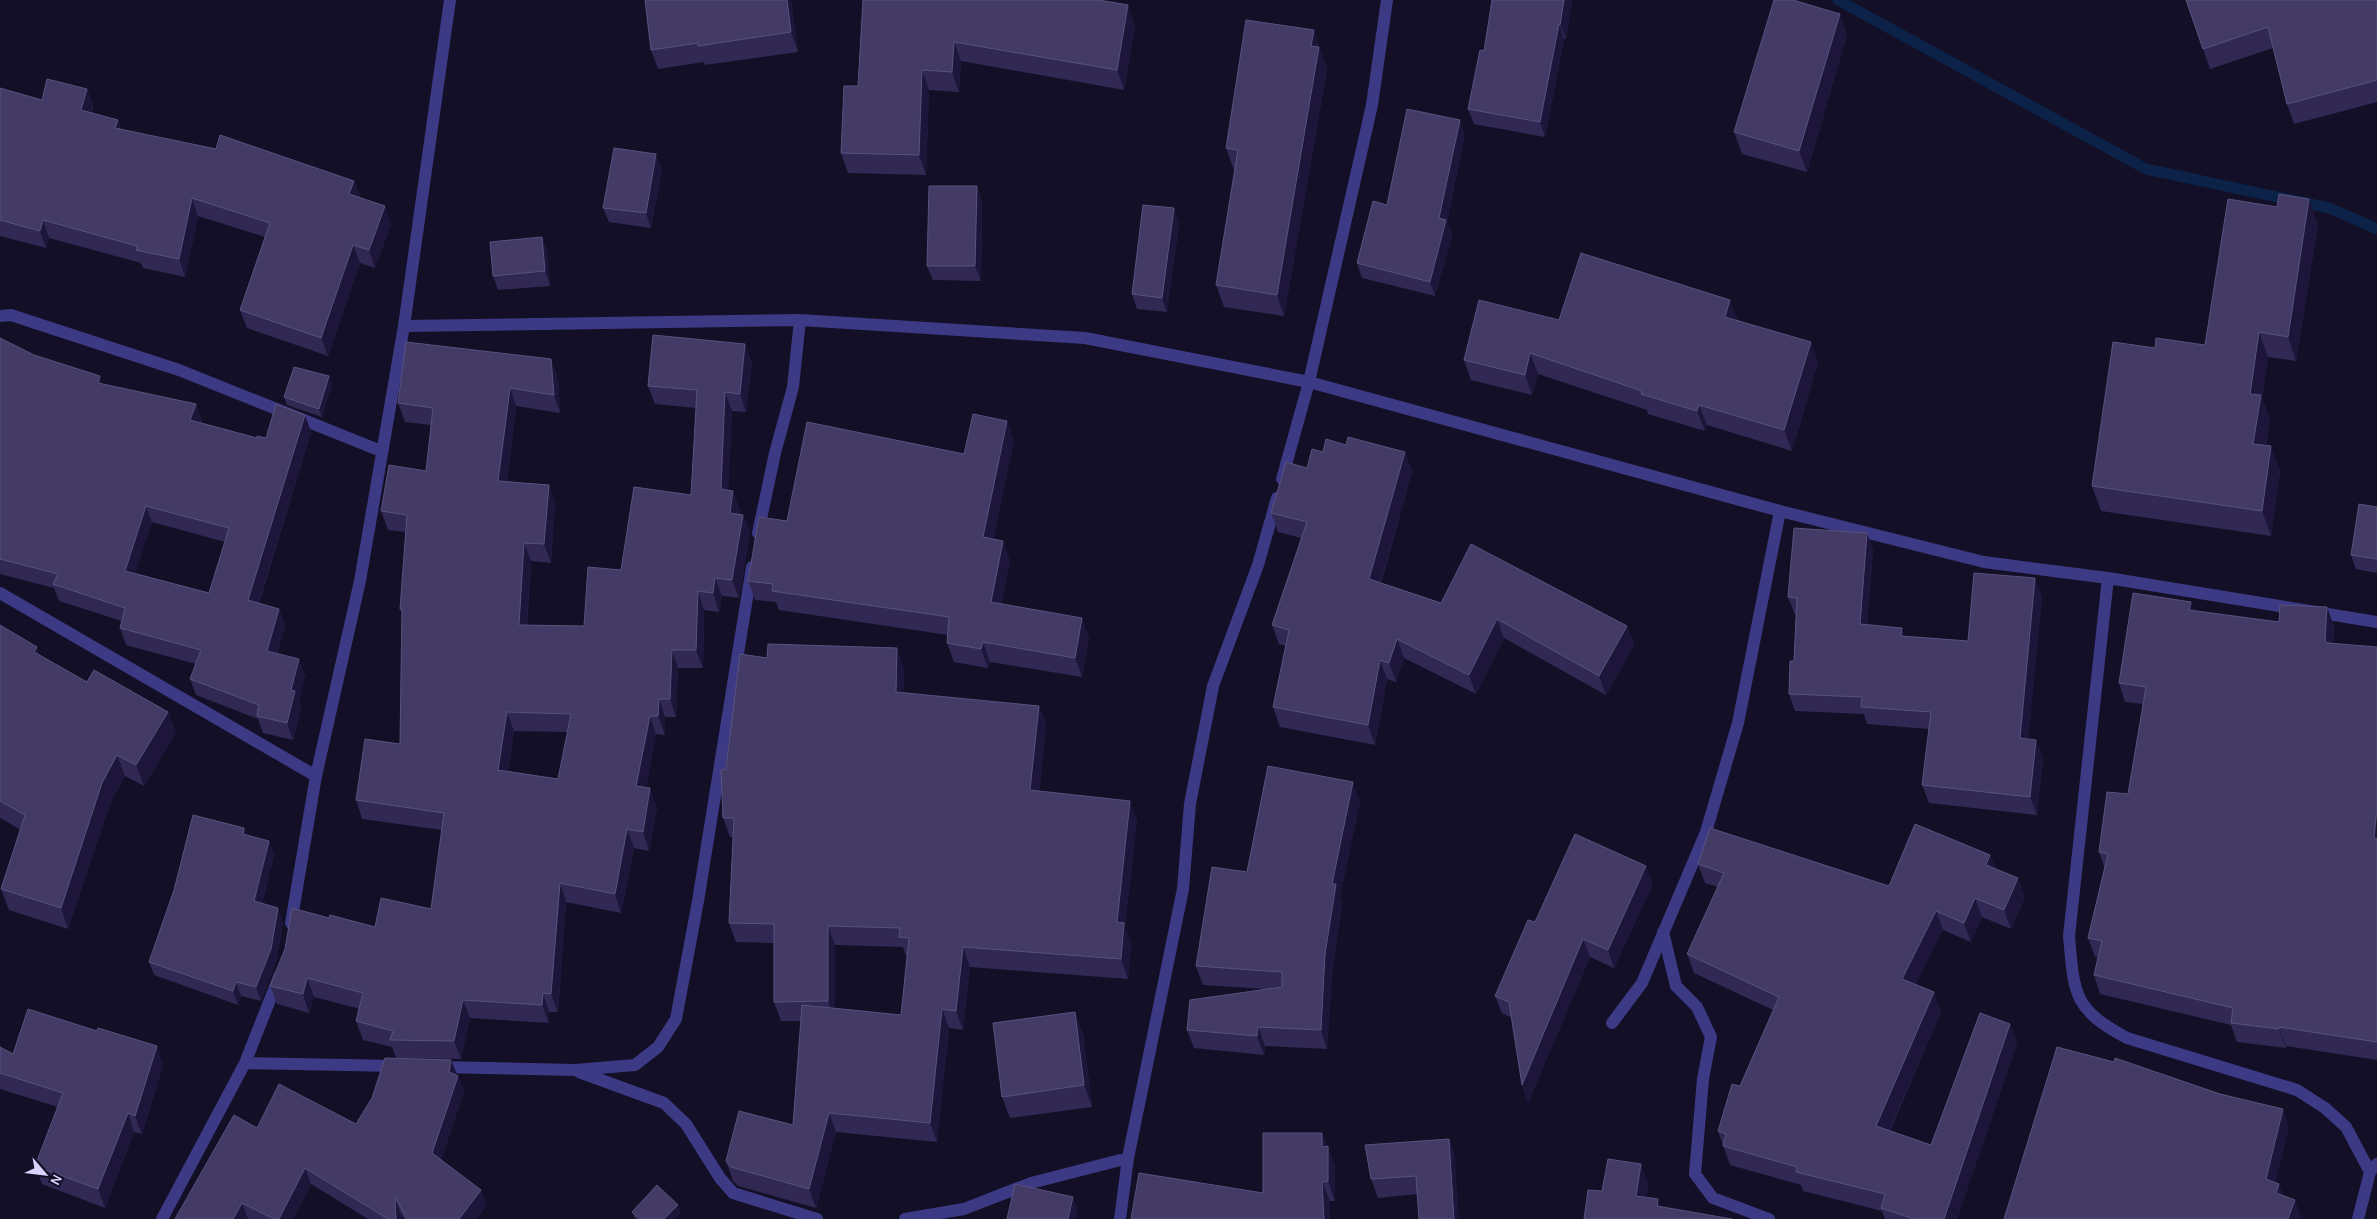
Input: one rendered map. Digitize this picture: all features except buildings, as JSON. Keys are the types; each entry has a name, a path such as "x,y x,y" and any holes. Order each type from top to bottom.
{"street":[{"path":"289,936 316,776 360,581 404,326 450,0"},
{"path":"1120,1219 1128,1158 1183,889 1190,804 1213,686 1258,565 1309,382 1372,105 1387,0"},
{"path":"0,316 10,315 179,370 381,451"},
{"path":"404,326 800,320 1084,338 1309,382 1780,510 1984,562 2108,578 2377,622"},
{"path":"245,1063 575,1070 635,1065 658,1047 676,1019 698,901 754,552 775,453 793,387 800,320"},
{"path":"1612,1023 1642,983 1706,832 1738,723 1780,510"},
{"path":"2108,578 2069,936 2073,985 2086,1009 2103,1025 2127,1038 2297,1090 2324,1108 2346,1127 2374,1168 2358,1219"},
{"path":"0,593 316,776"},
{"path":"1663,932 1676,986 1696,1007 1711,1037 1703,1079 1695,1174 1713,1198 1769,1219"},
{"path":"162,1219 245,1063 284,965"},
{"path":"575,1070 664,1103 686,1124 720,1178 733,1193 817,1219"},
{"path":"905,1219 964,1209 1031,1183 1128,1158"}],"waterway":[{"path":"1838,0 2146,169 2329,208 2377,229"}]}
